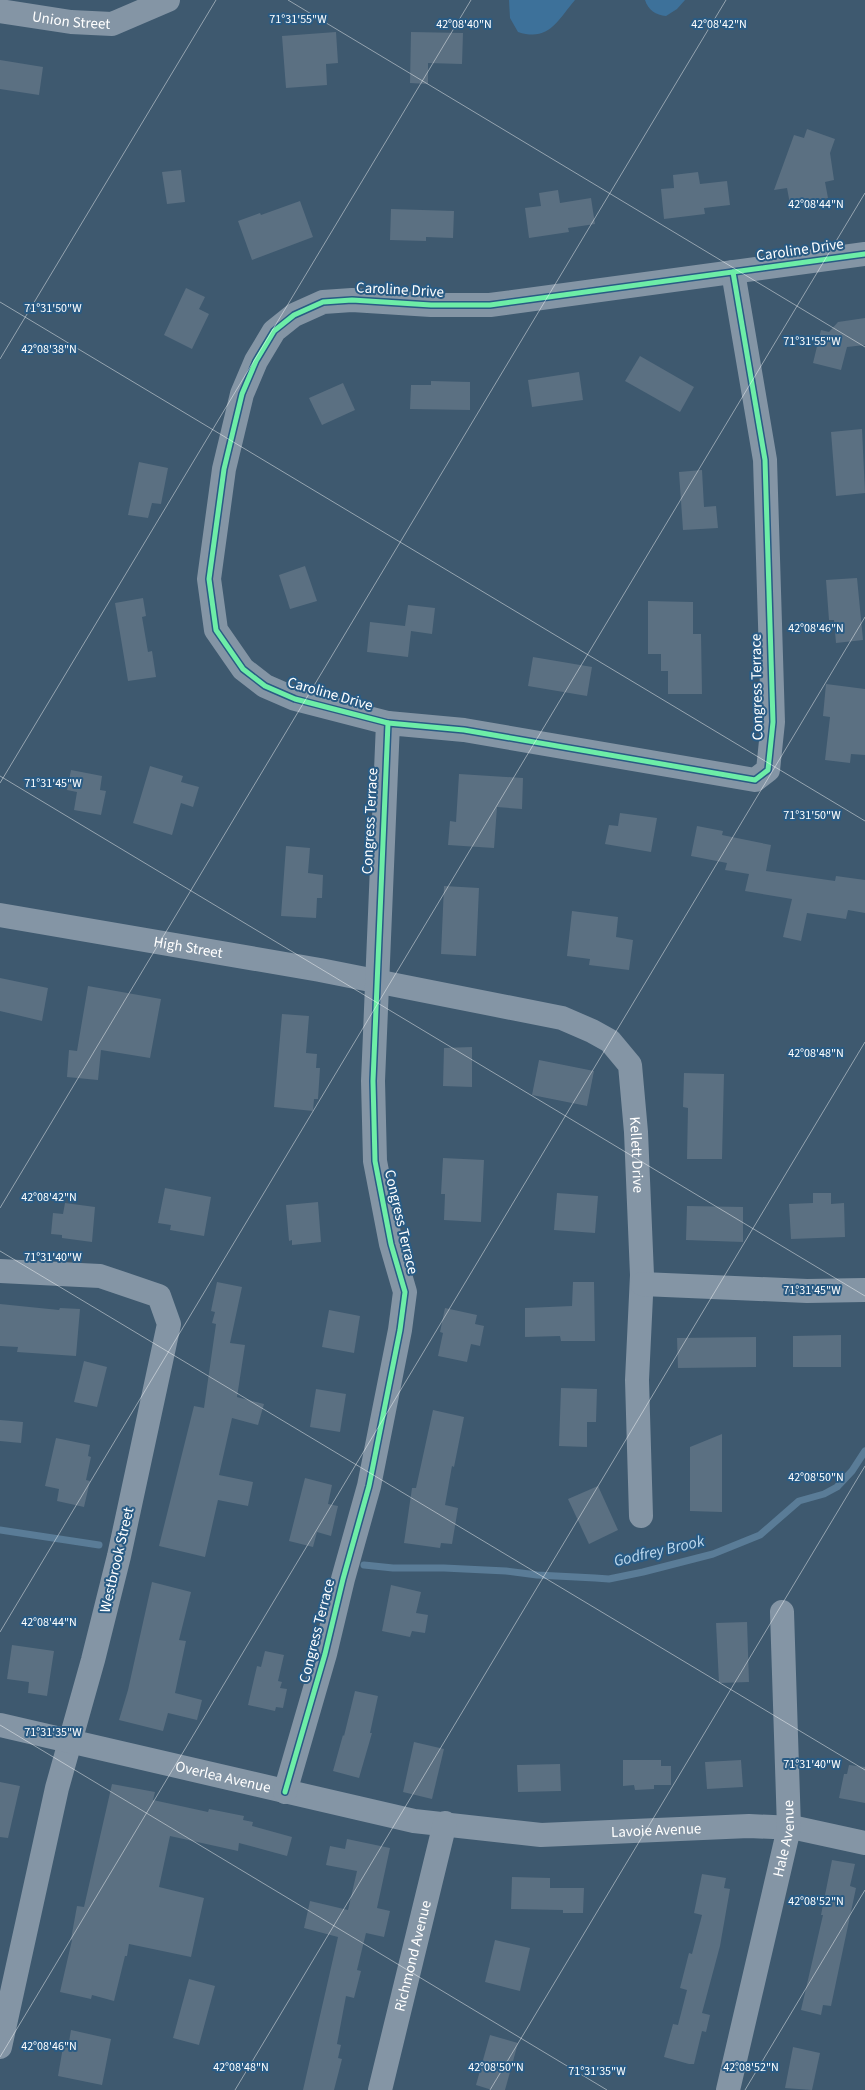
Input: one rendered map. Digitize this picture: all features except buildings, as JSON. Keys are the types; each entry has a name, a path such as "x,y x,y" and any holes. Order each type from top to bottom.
{"street":[{"name":"Union Street","path":"0,12 71,22 112,24 168,0"},
{"name":"Caroline Drive","path":"388,723 295,699 265,686 243,669 216,630 209,579 224,469 242,394 256,362 274,331 294,315 323,302 352,300 431,305 490,305 865,254"},
{"name":"Congress Terrace","path":"285,1792 325,1654 343,1579 369,1486 394,1359 404,1292 391,1244 374,1160 373,1081 381,854 388,723 464,730 755,780 768,770 773,722 765,460 733,272"},
{"name":"High Street","path":"0,914 378,981"},
{"name":"Kellett Drive","path":"378,981 562,1018 610,1041 630,1065 636,1132 642,1284 637,1380 641,1516"},
{"name":"Westbrook Street","path":"0,1272 100,1276 159,1296 169,1324 119,1556 93,1660 57,1788 0,2047"},
{"path":"642,1284 807,1291 865,1290"},
{"name":"Hale Avenue","path":"728,2090 789,1828 782,1612"},
{"name":"Overlea Avenue","path":"0,1725 414,1821 445,1824"},
{"name":"Lavoie Avenue","path":"445,1824 541,1835 749,1826 789,1828 865,1843"},
{"name":"Richmond Avenue","path":"380,2090 445,1824"}],"shaded area":[{"path":"509,0 575,0 551,28 545,32 529,34 518,32 510,18"},
{"path":"645,0 685,0 677,9 666,16 653,11 648,7"}],"waterway":[{"name":"Godfrey Brook","path":"364,1565 393,1568 506,1571 537,1575 609,1579 643,1572 713,1554 760,1535 799,1501 824,1494 837,1487 852,1471 865,1451"},
{"name":"Godfrey Brook","path":"0,1530 99,1545"}],"cycle path":[{"path":"388,723 295,699 265,686 243,669 216,630 209,579 224,469 242,394 256,361 274,331 294,315 323,302 352,300 431,305 490,305 865,254"},
{"path":"285,1792 325,1654 343,1579 369,1486 400,1330 405,1292 391,1244 375,1161 373,1081 388,723 464,730 755,780 768,770 773,722 765,460 733,272"}]}
